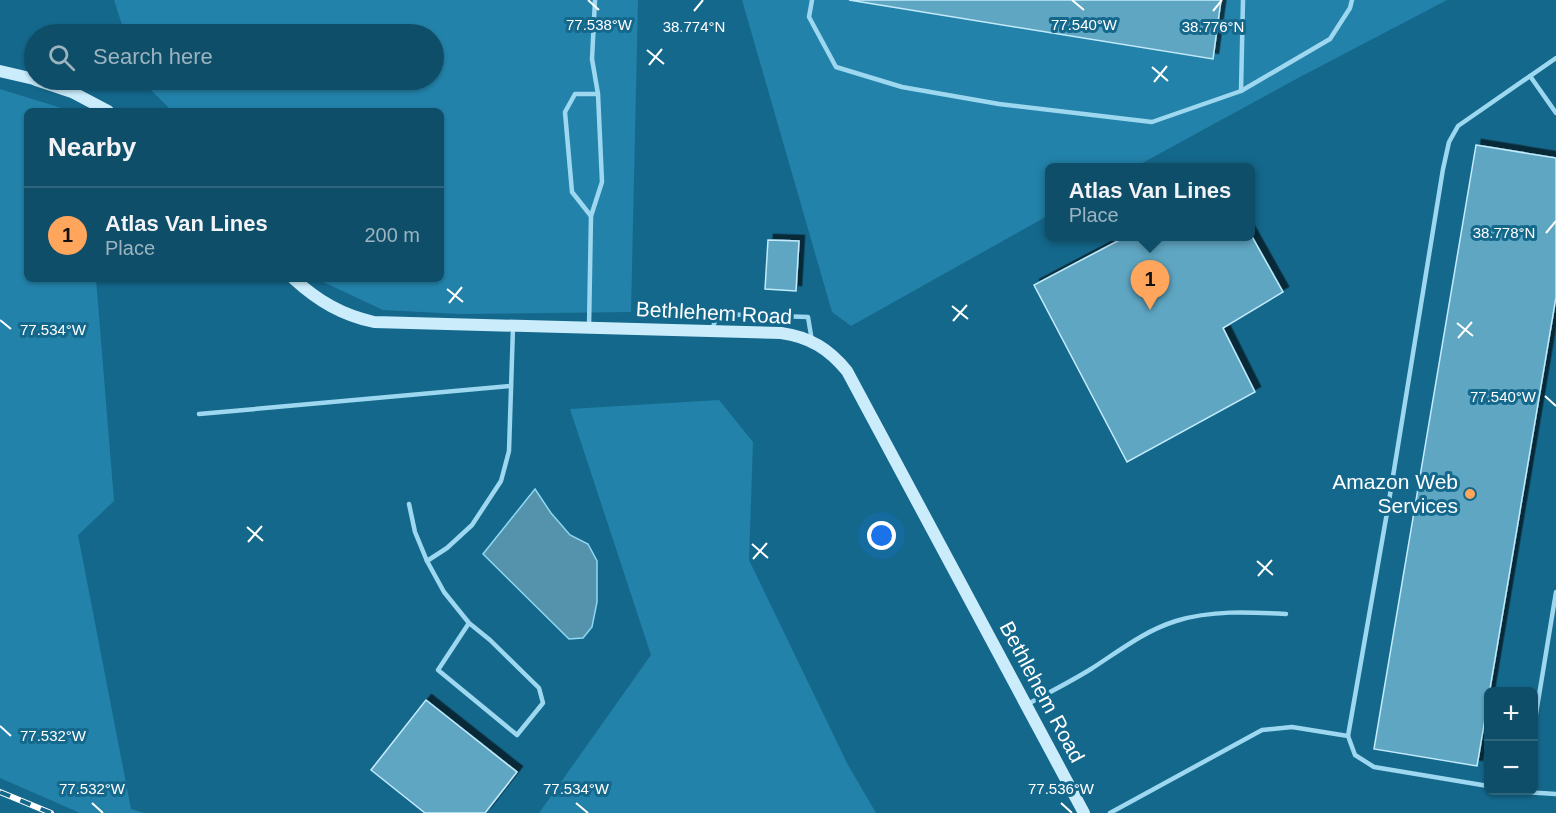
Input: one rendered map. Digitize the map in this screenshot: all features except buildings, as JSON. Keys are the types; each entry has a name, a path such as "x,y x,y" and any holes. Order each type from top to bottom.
{"street":[{"path":"0,71 24,76"},
{"path":"66,90 102,108"},
{"name":"Bethlehem Road","path":"297,282 339,312 374,322 712,330 782,333 812,340 837,359 847,371 1084,813"}],"lane":[{"path":"589,328 591,216 602,182 598,94 592,59 594,0"},
{"path":"812,0 809,17 836,66 903,87 999,104 1152,123 1241,91 1330,39 1350,8 1352,0"},
{"path":"1241,91 1243,0"},
{"path":"1484,785 1374,767 1355,755 1348,736 1449,142 1458,126 1556,57"},
{"path":"1530,76 1556,113"},
{"path":"591,216 572,192 565,112 575,94 598,94"},
{"path":"712,330 718,314 808,317 812,340"},
{"path":"427,561 447,548 472,525 501,481 509,451 513,327"},
{"path":"199,414 511,386"},
{"path":"410,504 415,531 427,561 444,592 469,623 490,640 539,688 543,703 517,735 438,670 469,623"},
{"path":"1538,700 1554,618 1556,592"},
{"path":"1026,705 1073,680 1160,626 1201,615 1286,614"},
{"path":"1110,813 1262,730 1292,727 1348,736"},
{"path":"1538,792 1556,794"}],"shaded area":[{"path":"114,0 638,0 631,312 460,314 383,310 323,282 444,282 444,108 169,108 151,90 444,90 444,24 122,24"},
{"path":"742,0 1447,0 1142,163 1045,163 1045,217 851,326 832,312"},
{"path":"0,89 61,108 24,108 24,282 96,282 114,501 78,535 131,809 144,813 80,813 0,778"},
{"path":"719,400 753,442 749,560 848,765 876,813 539,813 651,655 570,409"},
{"path":"535,489 570,535 588,544 597,561 597,602 592,627 583,638 569,639 483,554"}],"railway":[{"path":"0,792 51,813"}],"place":[{"name":"Atlas Van Lines","path":"1150,310"},
{"name":"Amazon Web Services","path":"1470,494"}]}
